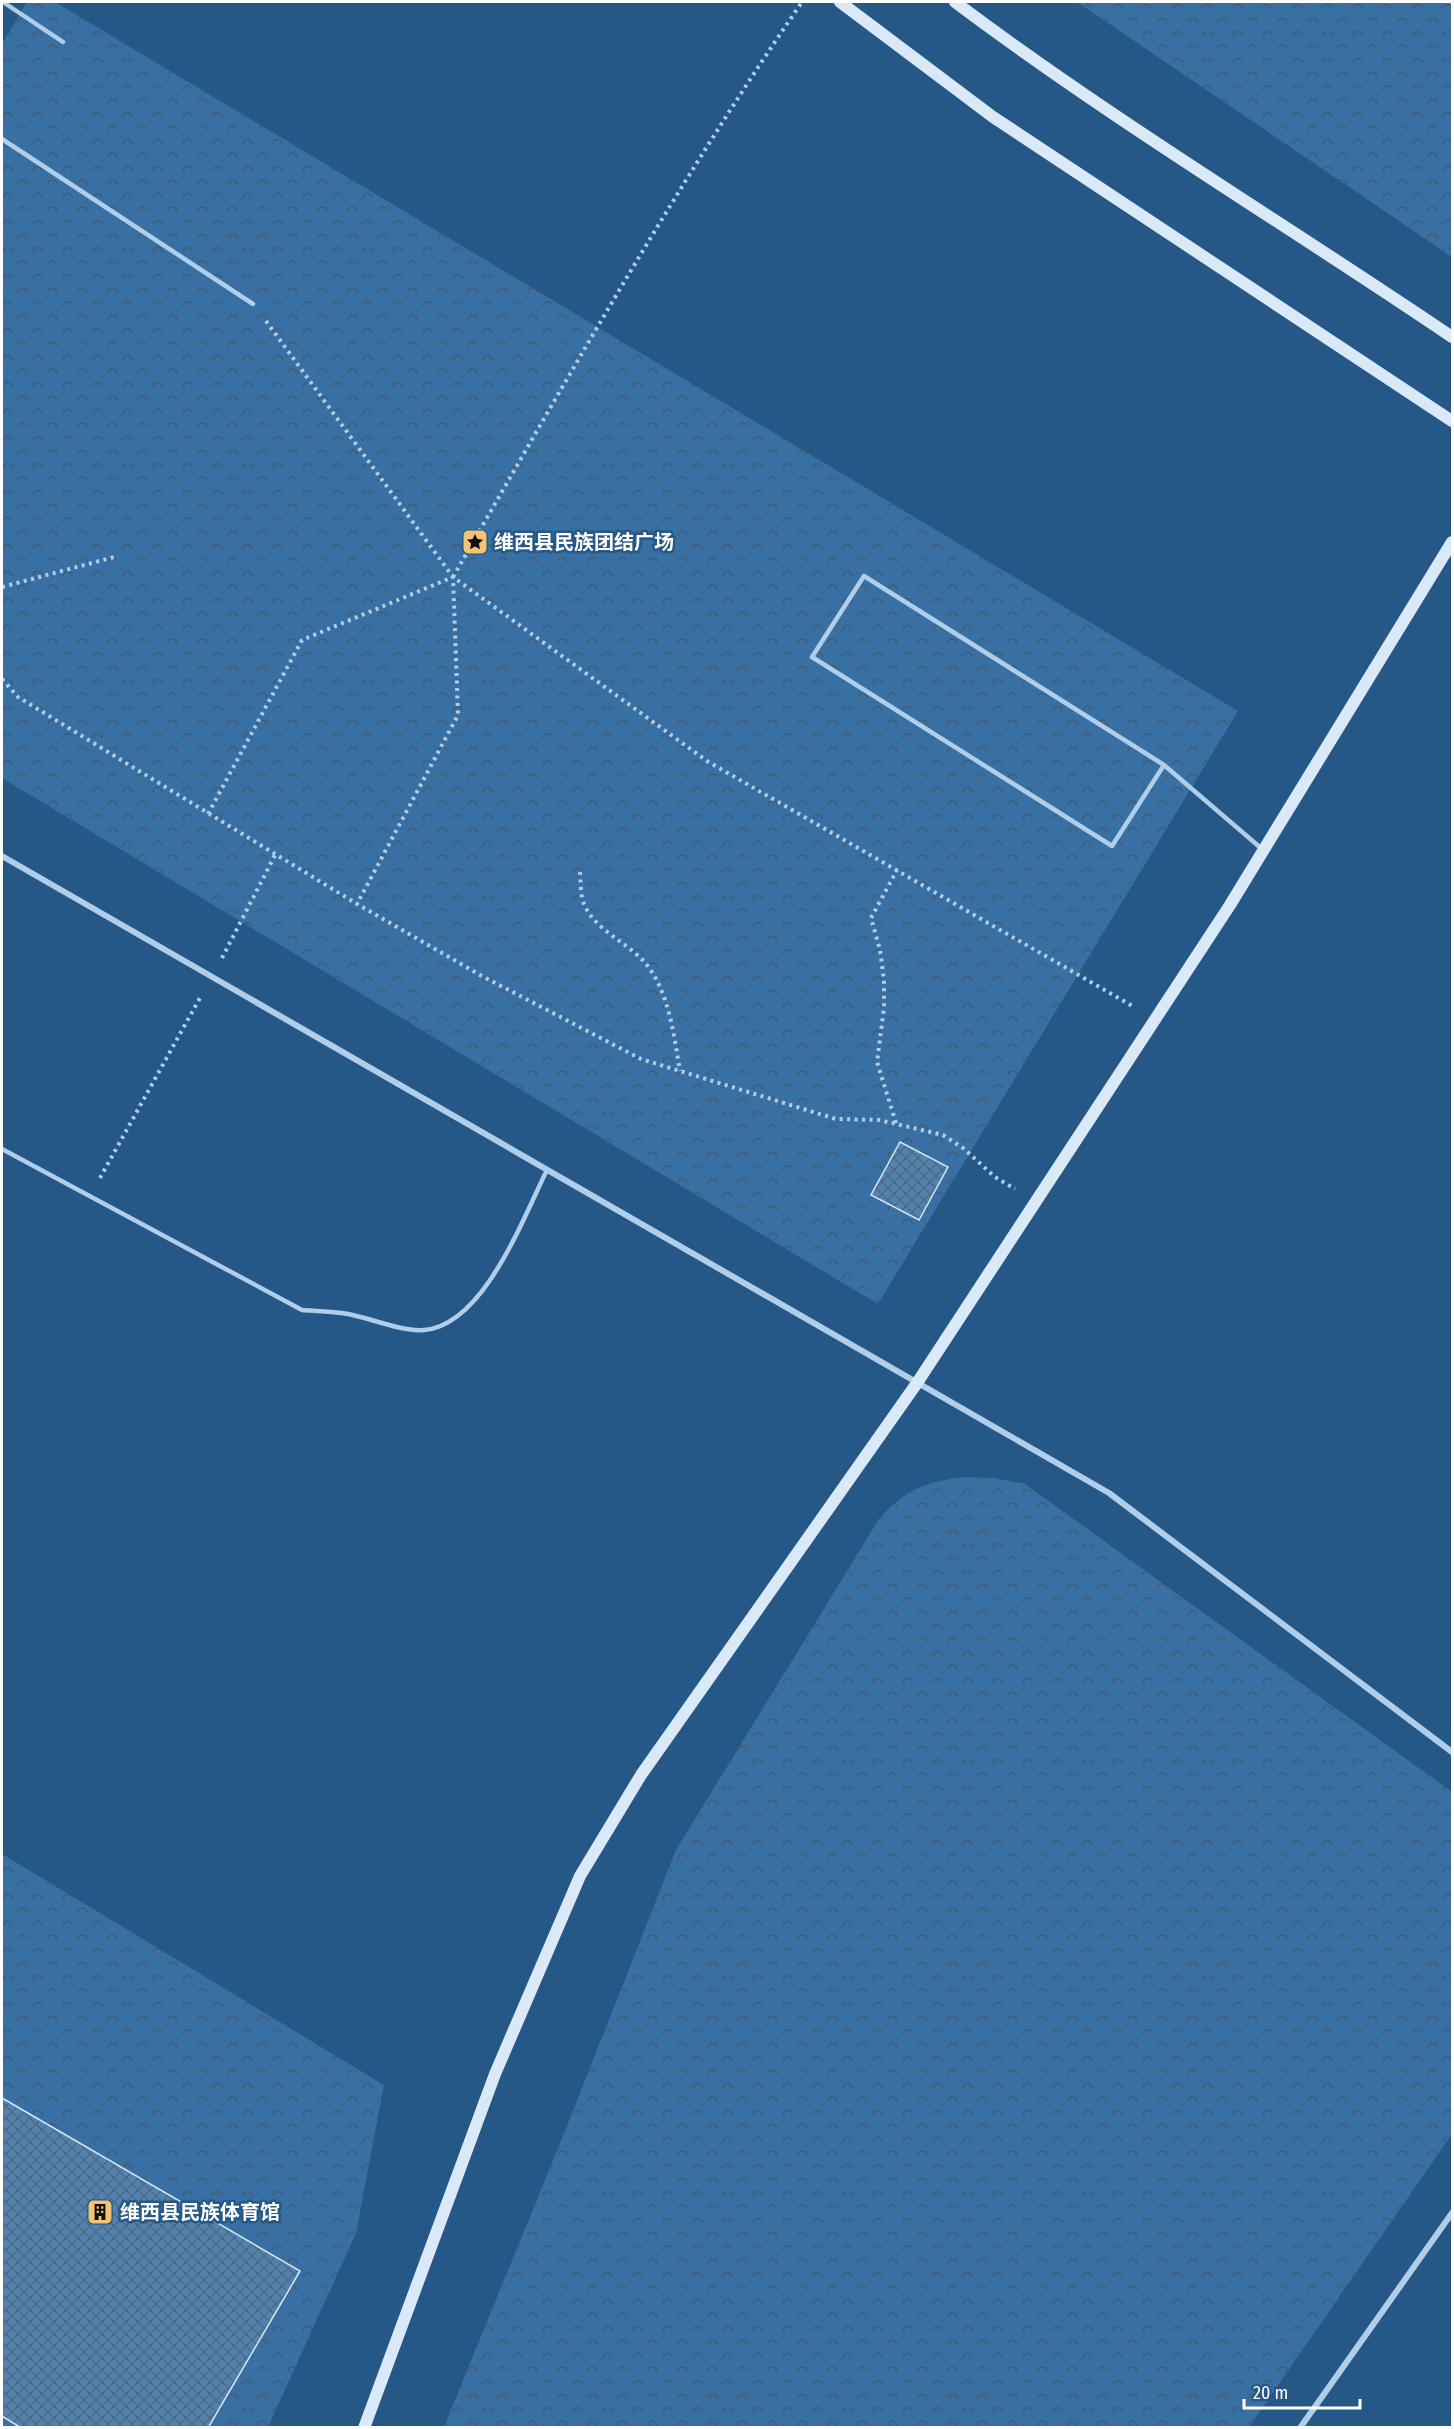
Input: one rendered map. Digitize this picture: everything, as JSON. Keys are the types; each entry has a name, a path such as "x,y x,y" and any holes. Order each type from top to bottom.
{"street":[{"path":"840,2 993,117 1452,421"},
{"path":"955,2 1034,61 1123,121 1452,337"},
{"path":"364,2427 495,2074 580,1876 641,1775 917,1383 1156,1019 1264,851 1452,542"},
{"path":"2,856 1109,1493 1452,1752"},
{"path":"1300,2427 1452,2213"}],"lane":[{"path":"3,2 63,42"},
{"path":"2,139 254,304"},
{"path":"1164,765 1112,846 812,657 864,576 1164,765 1264,851"},
{"path":"2,1149 302,1310 346,1313 423,1330 446,1325 462,1315 481,1295 547,1170"}],"path":[{"path":"357,904 458,715 453,577 587,344 735,99 802,2"},
{"path":"254,304 453,577 707,761 1156,1019"},
{"path":"2,588 118,556"},
{"path":"208,814 302,640 453,577"},
{"path":"2,679 18,697 357,904 480,975 641,1059 836,1119 896,1123 943,1135 963,1148 994,1177 1037,1201"},
{"path":"90,1196 211,977 275,855"},
{"path":"896,1123 877,1062 884,1008 884,980 880,950 871,918 897,870"},
{"path":"580,872 584,903 596,922 649,968 662,991 670,1017 680,1071"}],"green space":[{"path":"27,2 55,2 1238,711 878,1304 2,778 2,44"},
{"path":"1077,2 1452,2 1452,257"},
{"path":"961,1477 993,1478 1025,1484 1452,1792 1452,2134 1249,2427 444,2427 563,2136 676,1850 879,1519 898,1501 916,1489 935,1482"},
{"path":"2,1854 384,2085 356,2233 268,2427 2,2427"}],"building":[{"path":"900,1142 948,1167 919,1220 871,1195"},
{"name":"维西县民族体育馆","path":"2,2098 300,2271 208,2428 21,2428 2,2416"}],"place":[{"name":"维西县民族团结广场","path":"475,542"},
{"name":"维西县民族体育馆","path":"100,2212"}]}
